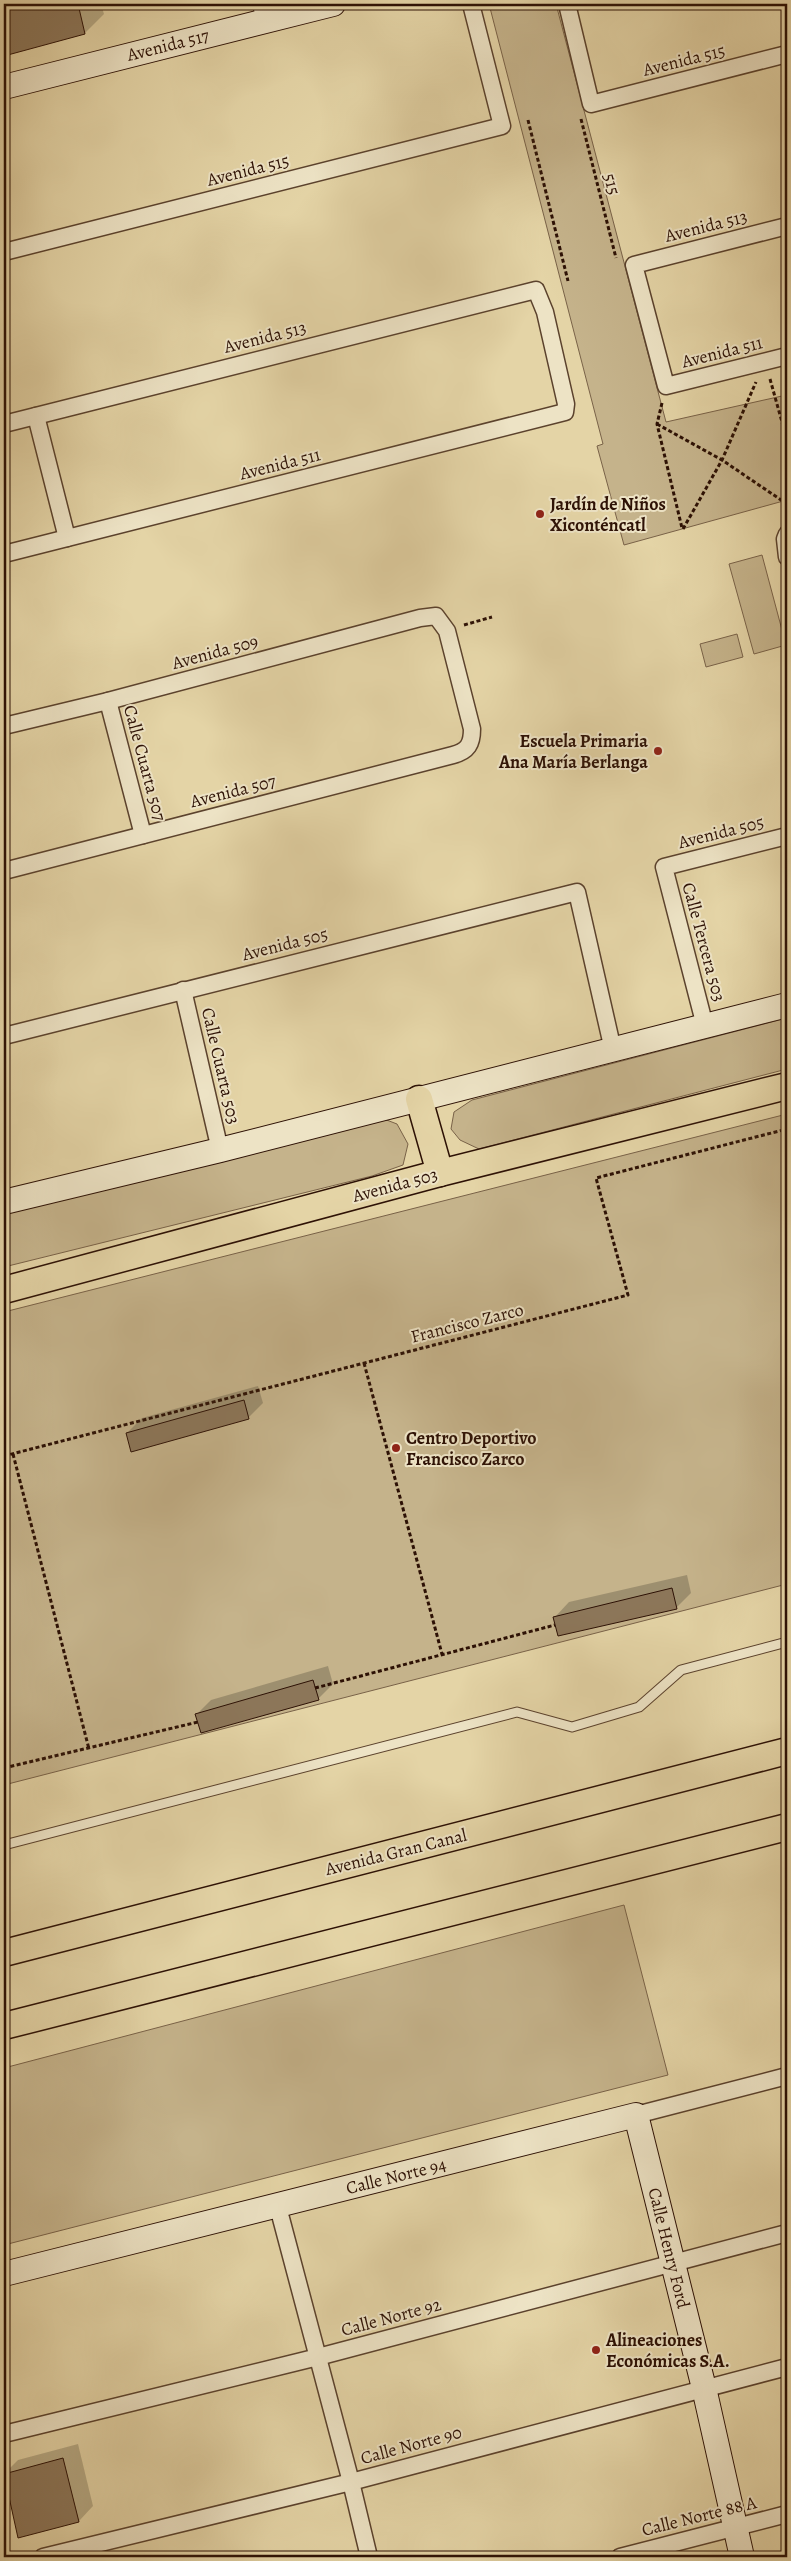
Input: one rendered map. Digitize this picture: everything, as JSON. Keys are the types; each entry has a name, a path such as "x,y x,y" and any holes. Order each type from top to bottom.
{"main road":[{"name":"Avenida 503","path":"4,1290 440,1173 787,1086"},
{"path":"419,1099 440,1173"},
{"name":"Avenida Gran Canal","path":"4,1954 787,1751"},
{"path":"4,2026 787,1827"}],"street":[{"name":"Avenida 517","path":"4,87 260,13 332,4"},
{"name":"Avenida 515","path":"4,252 502,126 471,4"},
{"path":"567,4 586,110"},
{"name":"Avenida 515","path":"586,110 787,54"},
{"name":"Avenida 513","path":"666,386 634,265 787,226"},
{"name":"Avenida 513","path":"4,424 536,290"},
{"name":"Avenida 511","path":"4,554 565,412 565,397 550,331 536,290"},
{"name":"Avenida 511","path":"666,386 787,356"},
{"path":"36,416 67,538"},
{"path":"787,534 785,539 787,557"},
{"name":"Avenida 509","path":"4,726 108,701 420,618 436,616 447,631"},
{"name":"Avenida 507","path":"4,871 453,755 470,746 472,729 447,631"},
{"name":"Calle Cuarta 507","path":"108,701 143,835"},
{"name":"Avenida 505","path":"664,867 787,836"},
{"name":"Calle Tercera 503","path":"664,867 705,1026"},
{"name":"Avenida 505","path":"4,1036 577,892 614,1050"},
{"name":"Calle Cuarta 503","path":"183,990 220,1150"},
{"path":"4,1202 220,1150 787,1005"},
{"name":"Calle Norte 94","path":"4,2274 278,2207 787,2076"},
{"name":"Calle Henry Ford","path":"636,2115 704,2388 742,2557"},
{"path":"278,2207 369,2557"},
{"name":"Calle Norte 92","path":"4,2434 318,2357 787,2233"},
{"name":"Calle Norte 90","path":"43,2557 351,2482 787,2367"},
{"name":"Calle Norte 88 A","path":"620,2557 787,2514"}],"lane":[{"path":"4,1845 517,1712 572,1727 639,1708 681,1670 787,1642"}],"path":[{"name":"515","path":"586,110 616,259"},
{"path":"528,120 568,281"},
{"path":"765,361 787,440"},
{"path":"765,361 722,460 683,529 657,424 722,460 787,504"},
{"path":"447,631 492,616"},
{"name":"Francisco Zarco","path":"4,1456 628,1295 596,1178 787,1130"},
{"path":"364,1363 442,1654"},
{"path":"13,1454 88,1749"},
{"path":"315,1688 555,1625"},
{"path":"4,1768 198,1722"}],"shaded area":[{"path":"489,4 556,4 666,422 782,396 787,416 787,500 624,545 597,446 603,444"},
{"path":"762,555 786,645 754,654 729,564"},
{"path":"737,634 743,657 706,667 700,644"},
{"path":"787,1018 787,1069 479,1149 460,1140 451,1129 454,1112 472,1100"},
{"name":"Centro Deportivo Francisco Zarco","path":"787,1114 787,1584 4,1785 4,1312"},
{"path":"384,1119 397,1124 408,1144 403,1165 372,1176 4,1267 4,1214"},
{"path":"624,1905 668,2075 4,2245 4,2068"}],"building":[{"path":"4,4 78,4 85,34 4,56"},
{"path":"244,1400 249,1419 131,1452 126,1433"},
{"path":"672,1588 677,1609 558,1636 553,1617"},
{"path":"313,1680 319,1700 201,1733 195,1714"},
{"path":"63,2458 79,2522 18,2538 4,2474"}],"place":[{"name":"Jardín de Niños Xiconténcatl","path":"540,514"},
{"name":"Escuela Primaria Ana María Berlanga","path":"658,751"},
{"name":"Centro Deportivo Francisco Zarco","path":"396,1448"},
{"name":"Alineaciones Económicas S.A.","path":"596,2350"}]}
